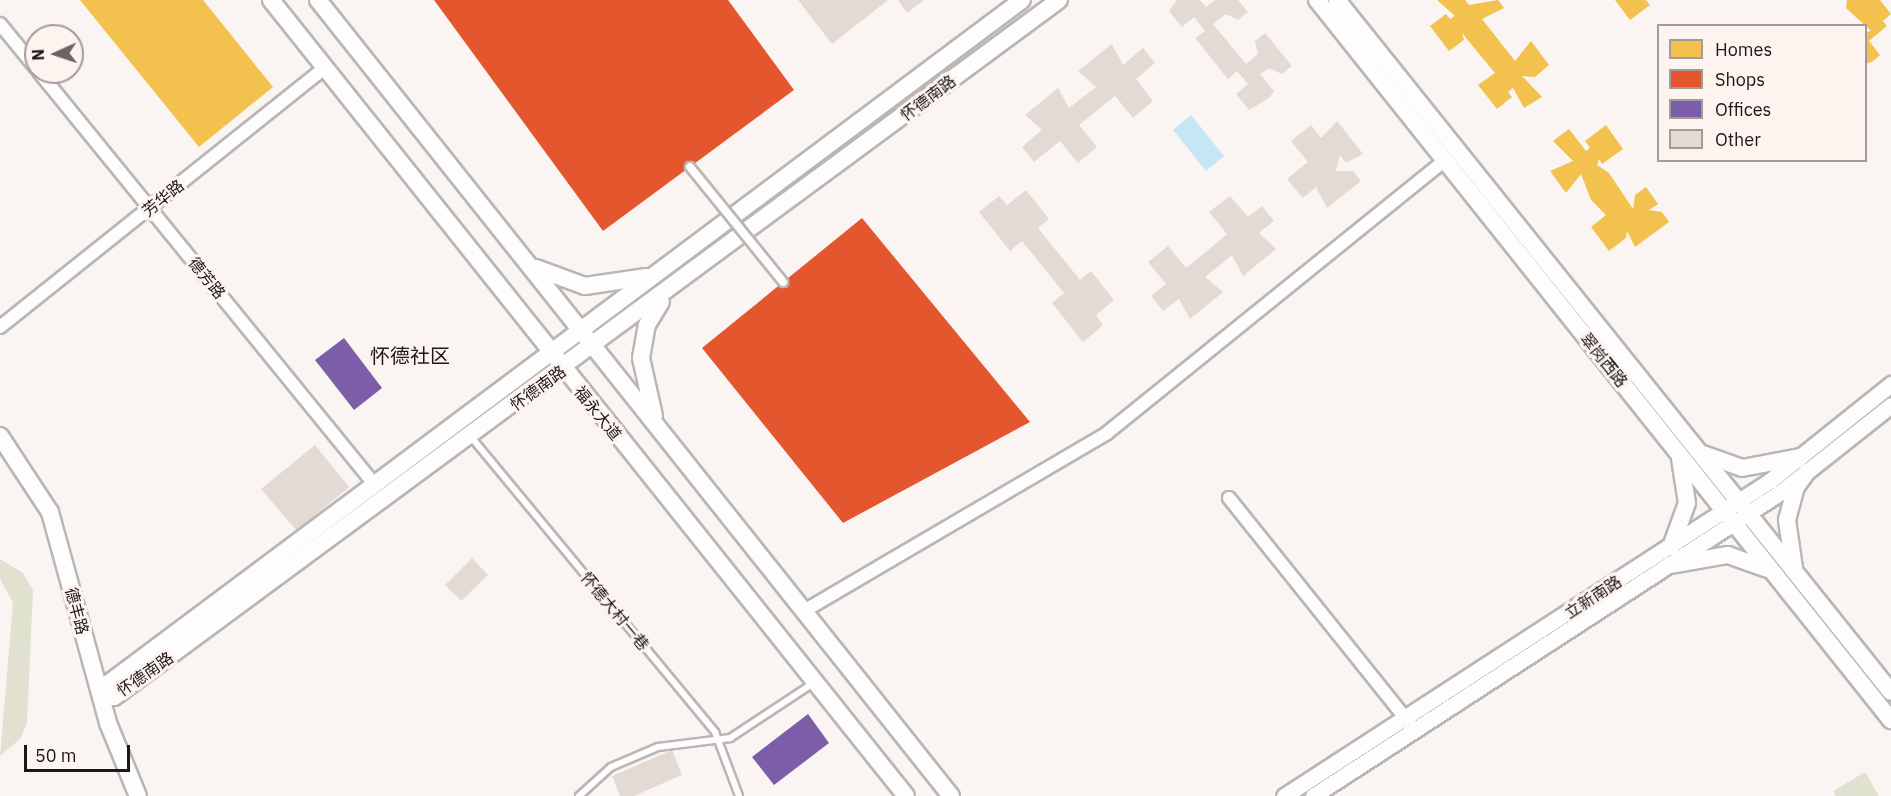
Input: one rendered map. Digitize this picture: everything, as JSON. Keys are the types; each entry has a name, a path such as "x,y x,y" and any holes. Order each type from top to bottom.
{"main road":[{"name":"福永大道","path":"271,0 906,796"},
{"path":"318,0 951,796"},
{"name":"怀德南路","path":"100,696 110,683 1022,0"},
{"name":"怀德南路","path":"100,696 114,697 594,347 1059,0"},
{"name":"翠岗西路","path":"1317,0 1676,450 1797,574 1891,692"},
{"name":"翠岗西路","path":"1337,0 1698,452 1777,578 1891,720"},
{"path":"523,257 551,277 585,286 635,281 661,271"},
{"path":"662,433 647,398 641,358 651,317 672,289"},
{"name":"德丰路","path":"0,436 50,512 100,696 138,796"},
{"path":"1671,547 1687,502 1676,450"},
{"path":"1698,452 1742,468 1804,464 1787,520 1797,574"},
{"path":"1670,565 1728,555 1761,565 1777,578"}],"street":[{"path":"0,24 24,53"},
{"name":"芳华路","path":"0,327 325,68"},
{"name":"德芳路","path":"49,84 375,485"},
{"path":"804,611 1107,433 1444,160"},
{"path":"690,167 783,282"},
{"name":"立新南路","path":"1804,464 1891,384"},
{"name":"立新南路","path":"1284,796 1410,724 1670,565 1736,513 1891,405"},
{"path":"1229,498 1410,724"},
{"name":"立新南路","path":"1313,796 1410,724 1671,547 1736,513"}],"lane":[{"name":"怀德大村一巷","path":"471,437 720,741 740,796"},
{"path":"579,796 611,767 658,747 720,741 815,682"}],"green space":[{"path":"0,559 23,573 33,590 27,723 20,739 0,756 13,603 0,579"},
{"path":"1865,772 1879,796 1836,796 1833,791"}],"water":[{"path":"1191,115 1224,156 1206,171 1173,130"}],"building: Homes":[{"path":"80,0 203,0 273,87 199,147"},
{"path":"1437,0 1465,0 1469,5 1498,0 1504,8 1482,19 1515,61 1531,41 1549,65 1535,77 1522,76 1542,97 1524,108 1513,88 1508,92 1512,97 1497,109 1478,85 1495,73 1462,33 1464,40 1449,51 1430,26 1446,14 1450,19 1455,16"},
{"path":"1615,0 1646,0 1650,5 1630,20"},
{"path":"1847,0 1880,0 1891,14 1883,21 1887,26 1869,41 1880,55 1873,61 1867,64 1867,32 1871,31 1867,24 1863,24 1846,8"},
{"path":"1606,125 1623,149 1602,164 1599,159 1597,165 1609,173 1633,209 1635,195 1646,187 1658,204 1649,210 1662,212 1669,222 1635,247 1627,231 1626,238 1609,251 1591,227 1606,215 1591,200 1581,174 1566,193 1550,171 1573,161 1553,141 1569,129 1586,151 1590,148 1585,141"},
{"path":"875,235 907,275 895,284 905,297 917,287 949,327 932,340 924,329 914,337 924,349 910,360 877,319 897,303 888,291 867,307 835,266 848,255 858,267 867,259 859,249"}],"building: Shops":[{"path":"434,0 728,0 794,90 603,231"},
{"path":"862,218 1030,422 843,523 702,348"}],"building: Offices":[{"path":"344,338 382,388 354,410 315,360"},
{"path":"808,714 829,743 774,785 752,757"}],"building: Other":[{"path":"798,0 888,0 832,44"},
{"path":"898,0 924,0 907,13"},
{"path":"1177,0 1200,0 1206,7 1215,0 1238,0 1248,12 1238,20 1226,14 1213,24 1246,64 1258,54 1255,41 1265,33 1292,66 1282,74 1269,68 1260,74 1274,91 1269,98 1249,110 1236,94 1248,84 1237,71 1228,79 1195,38 1205,31 1194,17 1182,27 1169,11"},
{"path":"1112,44 1123,65 1143,48 1155,63 1136,79 1153,101 1133,118 1115,96 1079,125 1097,147 1078,163 1060,141 1034,162 1022,147 1042,130 1025,115 1058,88 1069,108 1096,87 1078,71"},
{"path":"1337,121 1363,154 1346,163 1340,155 1336,171 1353,171 1361,181 1327,208 1316,187 1303,198 1287,179 1308,162 1291,141 1311,125 1321,138"},
{"path":"1026,190 1049,219 1038,228 1080,280 1091,271 1114,300 1096,315 1103,325 1083,342 1052,303 1064,293 1022,241 1010,251 979,212 999,196 1007,205"},
{"path":"1230,196 1248,217 1262,206 1274,221 1259,233 1276,249 1243,276 1232,255 1205,277 1223,292 1190,319 1179,299 1163,311 1151,296 1166,284 1148,262 1168,246 1186,268 1227,234 1209,212"},
{"path":"315,445 349,487 297,531 261,489"},
{"path":"472,558 488,575 461,601 445,585"},
{"path":"672,750 682,775 634,796 620,796 612,776"}],"district":[{"name":"怀德社区","path":"410,355"}]}
